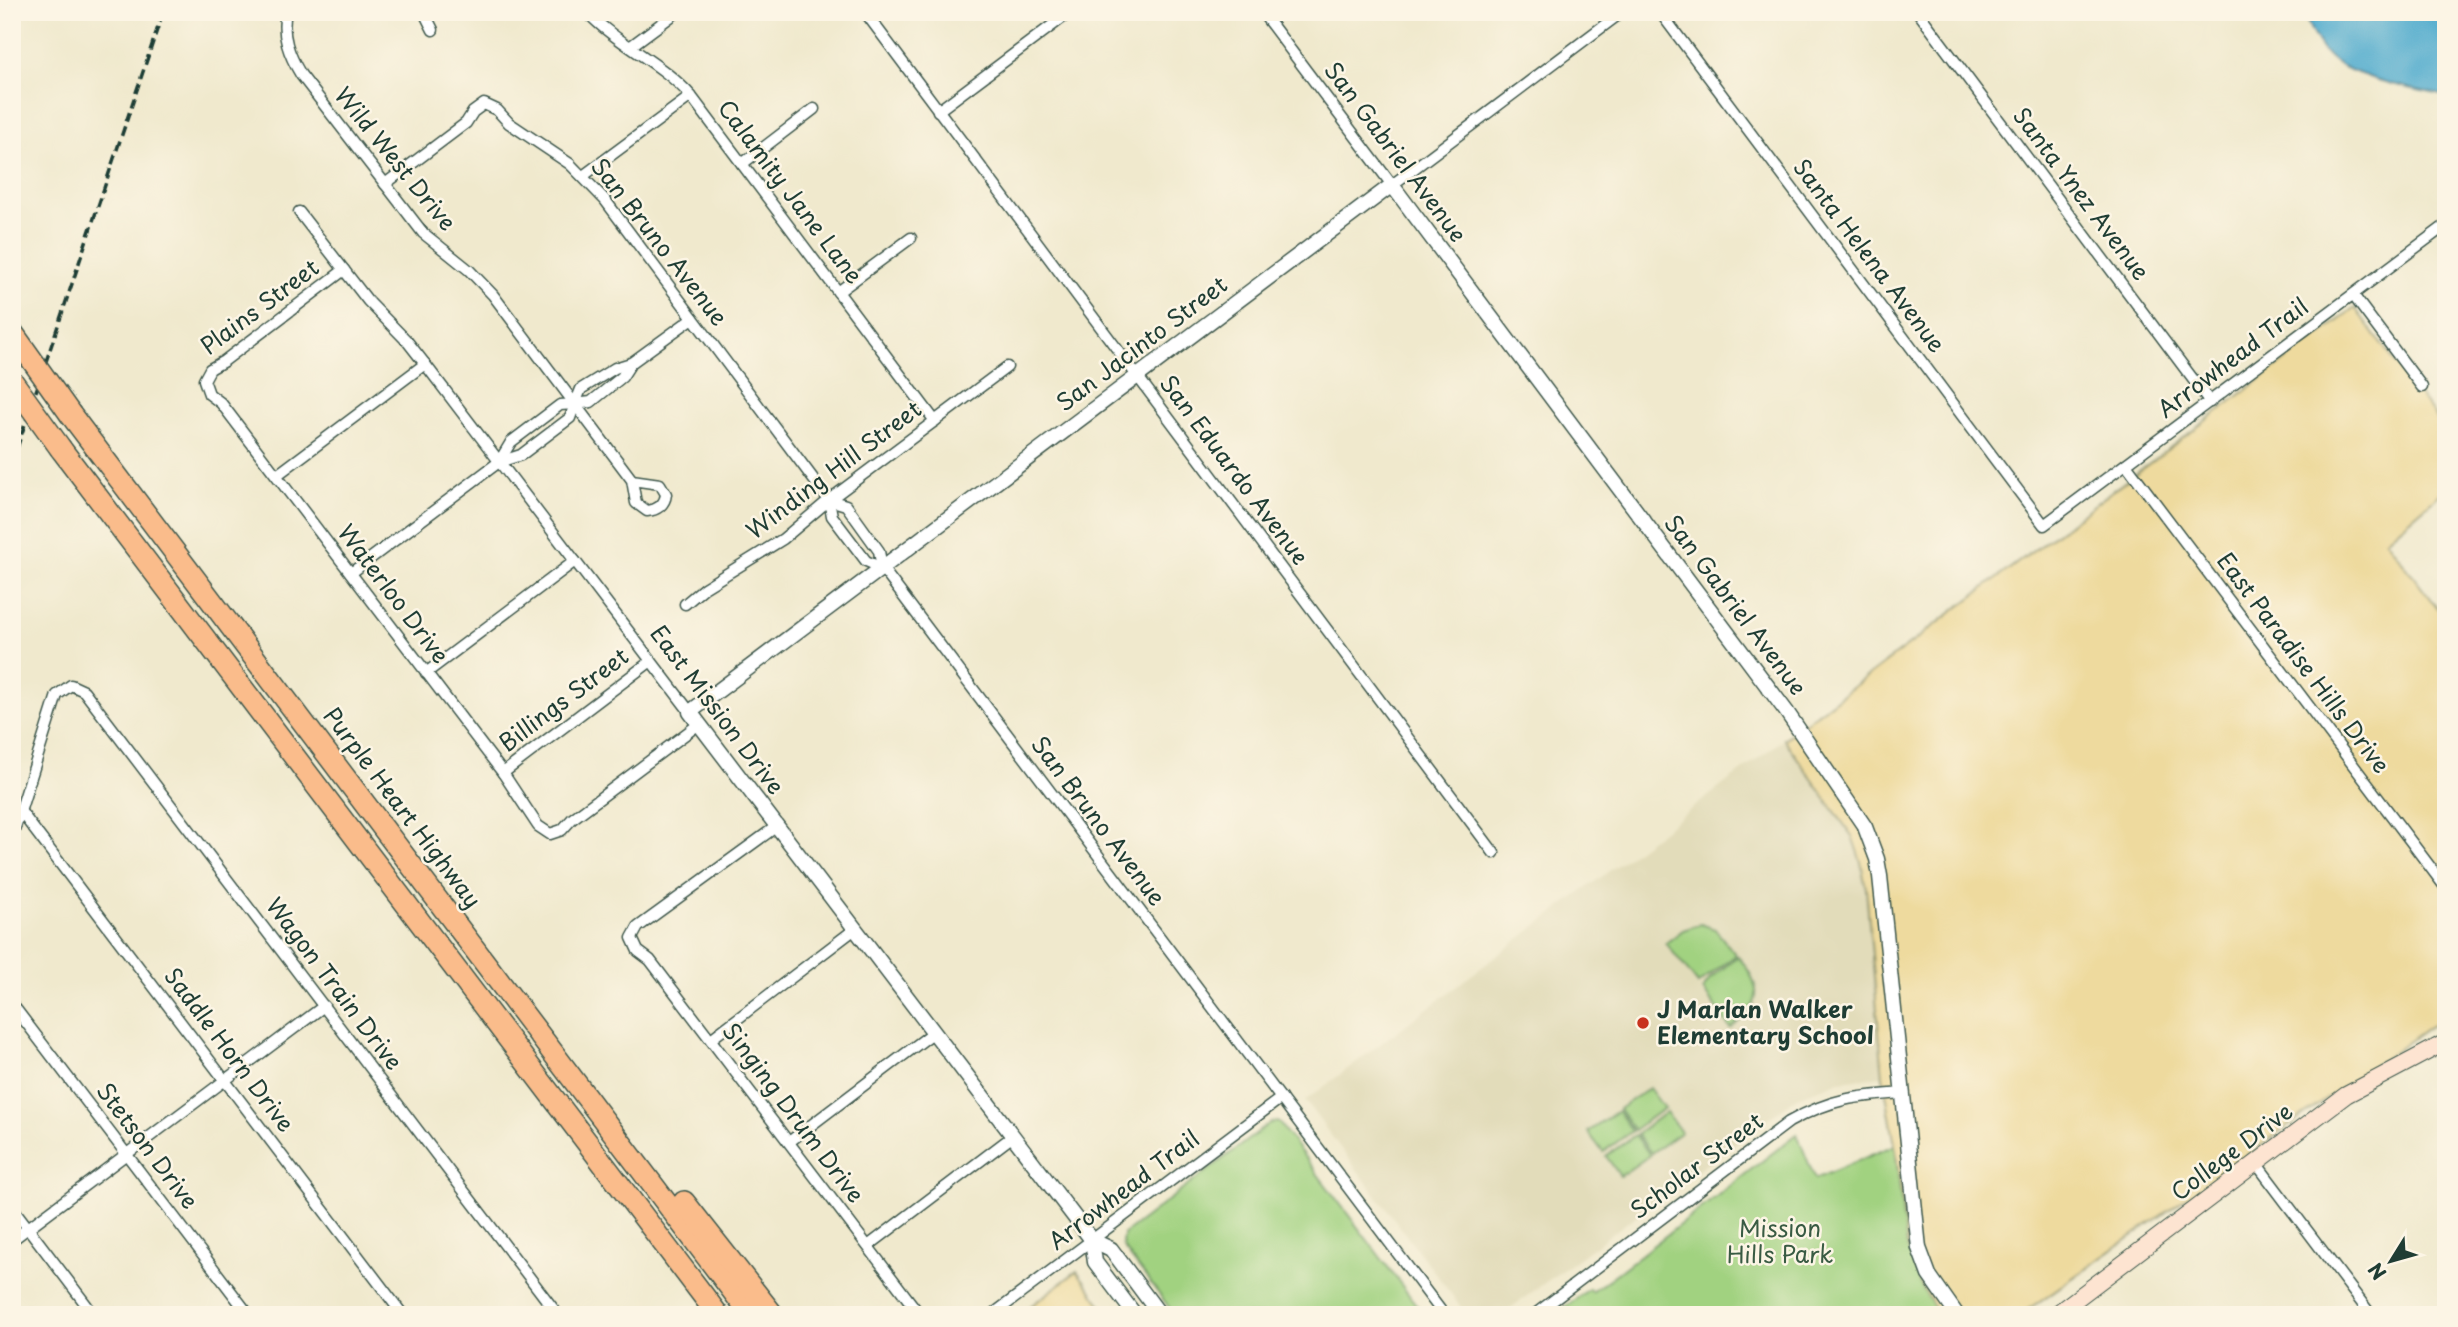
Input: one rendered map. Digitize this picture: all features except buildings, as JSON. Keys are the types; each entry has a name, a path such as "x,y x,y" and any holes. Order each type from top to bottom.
{"highway":[{"name":"Purple Heart Highway","path":"12,332 71,415 751,1315"},
{"path":"12,381 719,1315"},
{"path":"558,1058 676,1193 773,1315"},
{"path":"649,1223 700,1315"}],"main road":[{"name":"College Drive","path":"2055,1315 2363,1085 2446,1042"}],"street":[{"name":"Wild West Drive","path":"286,12 285,31 293,61 423,233 469,270 493,295 632,480"},
{"path":"424,12 433,30"},
{"name":"Calamity Jane Lane","path":"587,12 666,71 691,96 935,421"},
{"path":"631,46 677,12"},
{"name":"San Eduardo Avenue","path":"864,12 1494,853"},
{"path":"938,111 1070,12"},
{"name":"San Gabriel Avenue","path":"1262,12 1786,712 1865,827 1877,859 1880,876 1919,1248 1928,1275 1956,1315"},
{"name":"San Jacinto Street","path":"550,834 562,830 695,718 882,568 1622,12"},
{"name":"Santa Helena Avenue","path":"1660,12 2044,525"},
{"name":"Santa Ynez Avenue","path":"1918,12 2210,402"},
{"path":"583,176 691,96"},
{"name":"San Bruno Avenue","path":"385,184 466,123 472,112 485,104 556,154 583,176 605,200 829,500 832,516 866,561 882,568"},
{"path":"741,164 814,109"},
{"name":"East Mission Drive","path":"299,212 368,301 425,364 1092,1240 1111,1249 1160,1315"},
{"name":"Arrowhead Trail","path":"2044,525 2446,225"},
{"path":"838,292 911,237"},
{"name":"Plains Street","path":"204,380 210,369 344,270"},
{"path":"2353,295 2422,387"},
{"path":"499,462 511,442 560,405 591,402 622,377 631,363 693,318"},
{"path":"277,475 425,364"},
{"name":"Winding Hill Street","path":"685,604 704,588 783,539 829,500 1007,367"},
{"name":"Waterloo Drive","path":"204,380 209,394 221,402 277,475 503,773 538,826 550,834"},
{"path":"351,573 499,462 521,455 570,418 575,404"},
{"name":"East Paradise Hills Drive","path":"2126,464 2446,888"},
{"name":"San Bruno Avenue","path":"829,500 846,505 879,551 882,568 1280,1098"},
{"path":"426,673 575,561"},
{"name":"Billings Street","path":"503,773 651,661"},
{"name":"Wagon Train Drive","path":"21,812 57,695 71,685 84,691 558,1315"},
{"path":"12,837 21,812"},
{"name":"Saddle Horn Drive","path":"21,812 403,1315"},
{"name":"Singing Drum Drive","path":"776,826 638,927 632,938 638,951 650,960 920,1315"},
{"path":"710,1039 855,929"},
{"name":"Stetson Drive","path":"12,1004 249,1315"},
{"path":"12,1240 324,1006"},
{"path":"789,1142 934,1032"},
{"name":"Scholar Street","path":"1534,1315 1790,1122 1837,1100 1904,1093"},
{"path":"1280,1098 1444,1315"},
{"name":"Arrowhead Trail","path":"992,1315 1280,1098"},
{"path":"868,1246 1013,1136"},
{"path":"2256,1163 2371,1315"},
{"path":"12,1207 94,1315"},
{"name":"East Mission Drive","path":"1092,1240 1095,1262 1135,1315"}],"shaded area":[{"name":"J Marlan Walker Elementary School","path":"1784,739 1852,836 1861,862 1866,889 1883,1076 1840,1081 1798,1097 1501,1315 1467,1315 1305,1101"}],"green space":[{"path":"1701,924 1715,929 1736,955 1698,984 1666,943 1683,930"},
{"path":"1738,956 1752,977 1756,995 1749,1011 1730,1028 1703,990 1710,979"},
{"path":"1649,1088 1664,1108 1634,1130 1619,1109"},
{"path":"1618,1111 1632,1131 1603,1152 1588,1132"},
{"path":"1666,1112 1681,1132 1651,1153 1637,1134"},
{"path":"1276,1122 1424,1315 1175,1315 1123,1247 1124,1234 1270,1123"},
{"name":"Mission Hills Park","path":"1797,1134 1815,1179 1895,1145 1903,1220 1939,1315 1555,1315 1562,1309 1564,1312 1565,1307 1589,1289 1591,1292 1620,1271"},
{"path":"1635,1135 1650,1155 1620,1176 1606,1156"}],"sand":[{"path":"2355,308 2446,431 2446,489 2386,540 2446,620 2446,1015 2020,1315 1939,1315 1920,1284 1907,1246 1895,1145 1883,1076 1866,889 1861,862 1852,836 1784,739"},
{"path":"1077,1271 1109,1315 1019,1315"}],"water":[{"path":"2304,12 2446,12 2446,96 2378,80 2340,65 2328,56 2318,42"}],"railway":[{"path":"12,463 163,12"}],"place":[{"name":"J Marlan Walker Elementary School","path":"1643,1023"}]}
